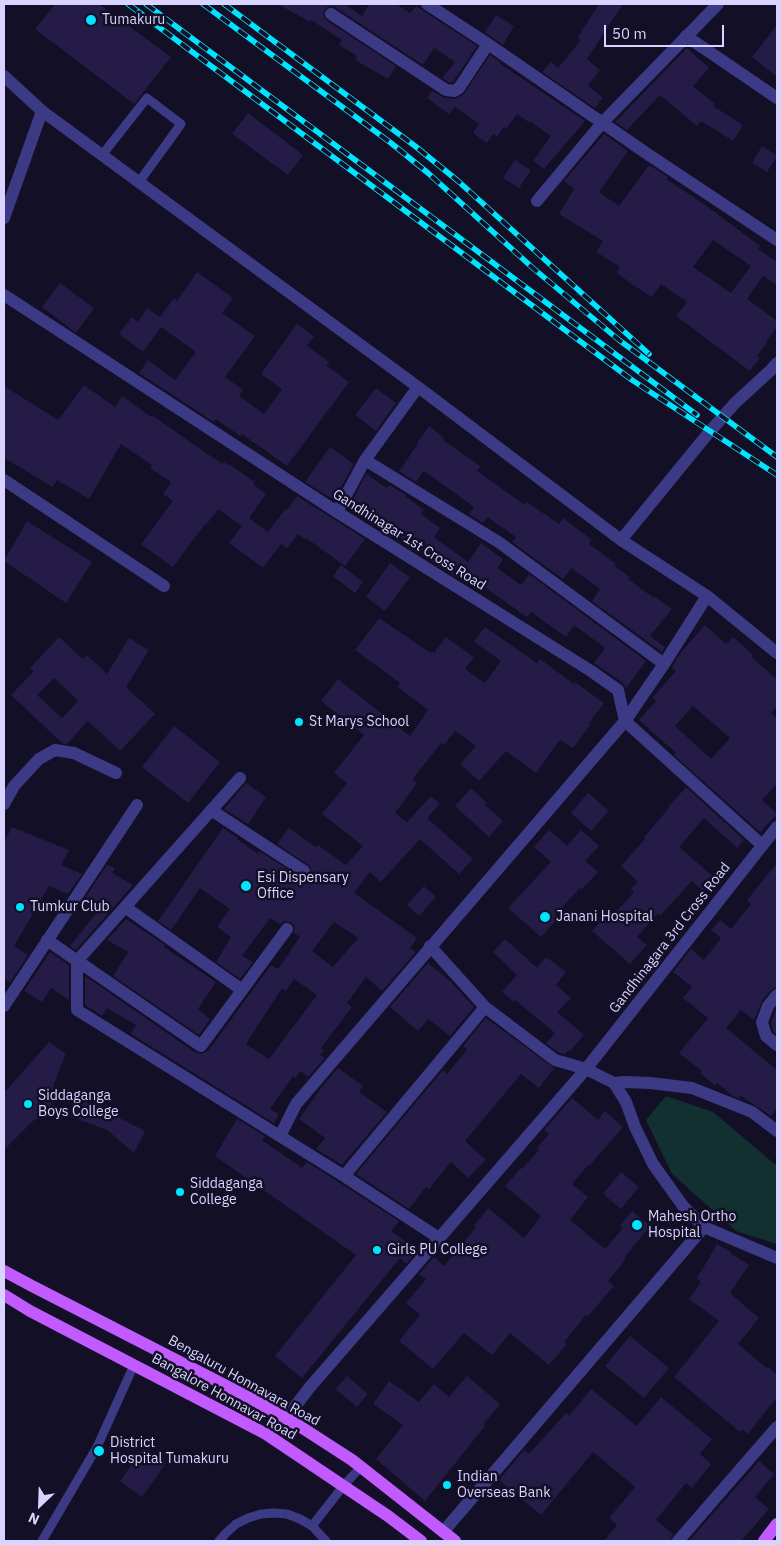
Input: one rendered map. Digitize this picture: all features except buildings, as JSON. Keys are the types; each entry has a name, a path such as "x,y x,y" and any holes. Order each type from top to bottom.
{"main road":[{"name":"Bengaluru Honnavara Road","path":"4,1271 286,1418 360,1467 455,1541"},
{"name":"Bangalore Honnavar Road","path":"4,1295 30,1311 266,1434 344,1485 421,1541"},
{"path":"764,1541 777,1524"}],"street":[{"path":"427,4 777,240"},
{"path":"537,201 602,123 718,4"},
{"path":"331,14 446,90 454,91 459,88 488,44"},
{"path":"686,36 777,98"},
{"path":"4,76 42,111 418,387 621,540 707,596 777,653"},
{"path":"4,218 42,111"},
{"name":"Gandhinagar 1st Cross Road","path":"4,295 337,512 591,671 618,690 625,721"},
{"path":"621,540 706,436 735,404 777,363"},
{"path":"337,512 365,460 418,387"},
{"path":"365,460 500,543 664,664"},
{"path":"4,480 164,586"},
{"path":"280,1136 296,1104 625,721 707,596"},
{"path":"625,721 762,844"},
{"path":"4,804 14,786 39,759 55,750 74,753 116,773"},
{"path":"240,778 77,960 77,1010 344,1176 439,1238"},
{"path":"4,1006 137,805"},
{"path":"211,810 304,871"},
{"name":"Gandhinagara 3rd Cross Road","path":"286,1418 310,1387 586,1069 777,827"},
{"path":"125,907 242,990"},
{"path":"47,940 201,1046 286,929"},
{"path":"430,946 485,1008 555,1060 586,1069 614,1083 626,1102 635,1127 653,1164 683,1206 704,1227 777,1258"},
{"path":"777,995 768,1006 762,1022 766,1036 777,1046"},
{"path":"344,1176 485,1008"},
{"path":"614,1083 650,1083 692,1088 752,1112 775,1125"},
{"path":"444,1532 704,1227"},
{"path":"678,1541 777,1427"}],"lane":[{"path":"102,155 147,98 182,124 138,182"},
{"path":"42,1541 97,1447 134,1365"},
{"path":"312,1526 360,1467"},
{"path":"219,1541 236,1524 261,1514 274,1513 288,1514 300,1519 312,1526 326,1541"}],"green space":[{"path":"666,1096 713,1112 777,1166 777,1244 736,1231 672,1174 646,1120"}],"railway":[{"path":"128,4 632,380 777,475"},
{"path":"146,4 697,415"},
{"path":"203,4 391,143 428,173 534,269 619,340 777,457"},
{"path":"224,4 415,146 458,181 649,354"}],"place":[{"name":"Tumakuru","path":"91,20"},
{"name":"St Marys School","path":"299,722"},
{"name":"Esi Dispensary Office","path":"246,886"},
{"name":"Tumkur Club","path":"20,907"},
{"name":"Janani Hospital","path":"545,917"},
{"name":"Siddaganga Boys College","path":"28,1104"},
{"name":"Siddaganga College","path":"180,1192"},
{"name":"Mahesh Ortho Hospital","path":"637,1225"},
{"name":"Girls PU College","path":"377,1250"},
{"name":"District Hospital Tumakuru","path":"99,1451"},
{"name":"Indian Overseas Bank","path":"447,1485"}]}
